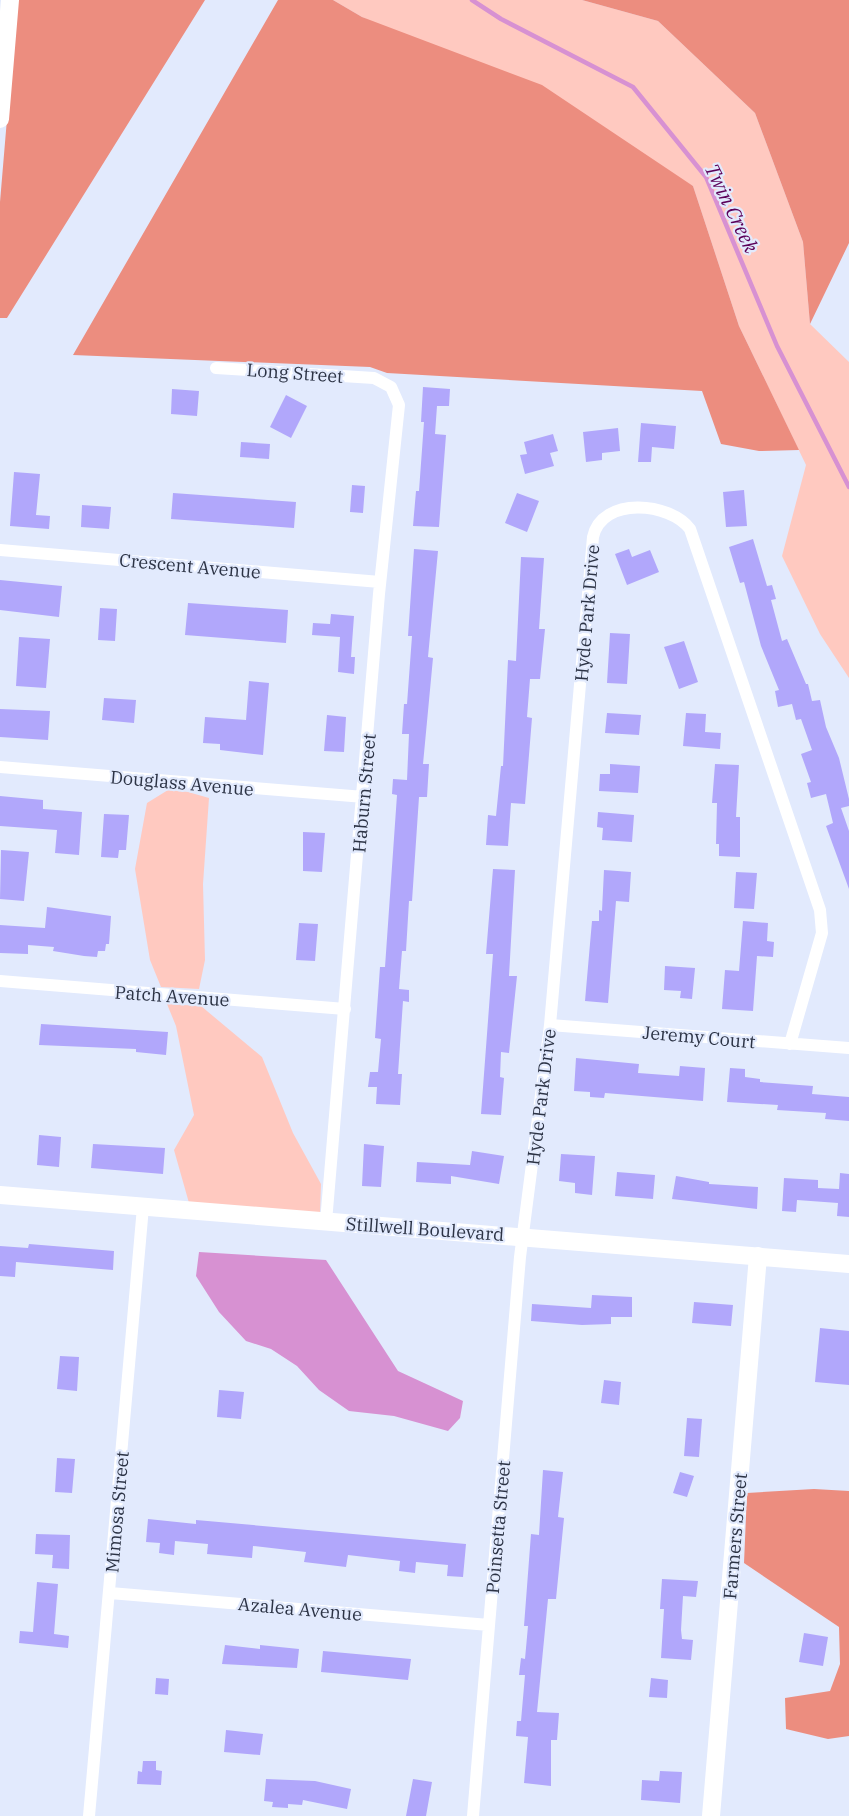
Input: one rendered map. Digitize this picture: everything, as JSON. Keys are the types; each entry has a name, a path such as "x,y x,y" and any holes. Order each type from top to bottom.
{"street":[{"path":"0,119 10,0"},
{"name":"Long Street","path":"216,368 374,378"},
{"name":"Haburn Street","path":"326,1222 364,797 380,582 399,405 391,387 374,378"},
{"name":"Hyde Park Drive","path":"524,1237 550,1025 593,537 600,521 608,514 624,508 676,515 690,529 820,910 822,933 790,1044"},
{"name":"Crescent Avenue","path":"0,550 380,582"},
{"name":"Douglass Avenue","path":"0,767 364,797"},
{"name":"Patch Avenue","path":"0,981 345,1009"},
{"name":"Jeremy Court","path":"550,1025 849,1048"},
{"name":"Stillwell Boulevard","path":"0,1195 849,1264"},
{"name":"Mimosa Street","path":"89,1816 143,1207"},
{"name":"Poinsetta Street","path":"473,1816 524,1237"},
{"name":"Farmers Street","path":"711,1816 758,1256"},
{"name":"Azalea Avenue","path":"110,1593 489,1624"}],"shaded area":[{"path":"17,0 205,0 7,318 0,318 0,202"},
{"path":"278,0 333,0 362,17 542,85 693,186 739,326 799,450 759,451 721,444 702,391 387,373 370,367 73,355"},
{"path":"333,0 582,0 658,21 755,113 803,242 810,324 849,362 849,678 820,634 782,556 806,465 739,326 693,186"},
{"path":"582,0 849,0 849,243 810,324 803,242 755,113 658,21"},
{"path":"168,790 188,792 209,798 203,884 205,960 199,989 161,987 150,960 135,869 147,803"},
{"path":"167,1004 201,1006 262,1057 293,1133 321,1184 320,1213 189,1203 174,1150 194,1115 176,1026"},
{"path":"199,1252 326,1260 398,1371 463,1401 460,1418 448,1431 394,1416 349,1411 319,1390 297,1366 271,1349 246,1341 219,1312 196,1276"},
{"path":"814,1489 849,1491 849,1736 828,1739 786,1729 785,1698 830,1691 840,1664 839,1627 744,1563 747,1493"}],"building":[{"path":"423,387 450,389 449,406 437,406 435,434 446,435 439,527 413,526 416,491 419,491 424,422 421,422"},
{"path":"172,389 199,391 197,416 171,414"},
{"path":"286,395 307,406 291,438 270,427"},
{"path":"641,423 676,426 674,449 652,447 651,462 638,462"},
{"path":"618,428 620,451 602,453 602,460 586,462 583,432"},
{"path":"553,434 558,451 550,453 554,466 525,474 520,455 527,454 524,442"},
{"path":"241,442 270,444 269,459 240,457"},
{"path":"14,472 40,474 36,515 50,516 49,529 10,526"},
{"path":"352,485 365,486 363,513 350,512"},
{"path":"744,490 747,526 726,527 723,492"},
{"path":"173,493 296,502 294,528 171,519"},
{"path":"517,493 539,501 527,532 505,523"},
{"path":"82,505 111,507 109,529 81,527"},
{"path":"753,539 767,586 772,585 776,599 771,600 782,641 787,639 806,684 808,684 812,701 820,700 826,727 839,758 849,799 849,806 841,808 849,831 849,889 826,826 833,823 826,794 811,798 807,783 811,782 801,754 812,750 801,719 796,720 792,704 778,707 775,691 779,690 761,646 744,582 740,583 729,547"},
{"path":"414,549 438,551 428,657 433,658 423,764 429,764 427,797 419,797 412,901 409,901 406,951 402,951 399,989 409,990 409,1002 403,1001 398,1074 402,1074 400,1105 376,1104 377,1087 368,1087 370,1072 378,1072 381,1039 375,1038 380,967 385,967 397,795 392,794 393,779 407,780 409,734 402,734 404,704 407,704 412,636 408,636"},
{"path":"629,549 632,557 650,550 659,572 627,585 615,554"},
{"path":"521,557 544,558 539,629 545,629 540,679 530,679 527,717 532,718 525,804 511,803 508,846 486,845 488,815 496,816 501,766 503,766 508,660 516,661"},
{"path":"0,580 62,586 59,617 0,610"},
{"path":"188,603 288,610 286,643 185,635"},
{"path":"100,608 117,609 115,641 98,640"},
{"path":"331,614 354,616 351,657 355,657 354,674 338,672 340,637 312,635 313,623 330,624"},
{"path":"610,633 630,634 627,684 607,683"},
{"path":"19,637 50,639 46,688 16,686"},
{"path":"684,641 698,682 679,689 664,647"},
{"path":"249,681 269,683 263,755 220,750 220,744 203,743 205,717 246,720"},
{"path":"104,698 136,700 134,723 102,720"},
{"path":"0,709 50,711 48,740 0,737"},
{"path":"607,713 641,715 639,735 605,733"},
{"path":"686,713 706,714 705,732 721,733 720,749 683,746"},
{"path":"327,715 346,717 344,752 324,751"},
{"path":"610,764 640,766 638,793 599,791 600,774 610,774"},
{"path":"715,764 739,765 736,817 740,817 740,857 719,856 719,844 716,844 717,803 712,803"},
{"path":"0,796 43,800 43,809 82,812 79,855 55,853 57,830 0,826"},
{"path":"598,812 634,815 632,842 602,840 603,828 597,827"},
{"path":"104,814 129,815 126,850 119,850 118,858 101,857"},
{"path":"303,832 325,833 322,872 303,871"},
{"path":"1,850 29,852 24,901 0,899"},
{"path":"493,869 515,870 509,976 517,976 509,1053 501,1052 500,1077 504,1078 501,1115 481,1114 493,954 486,954"},
{"path":"604,870 631,872 629,902 616,901 608,1003 585,1001 592,921 599,921 599,910 602,911"},
{"path":"736,872 757,873 754,909 734,908"},
{"path":"47,907 111,916 109,944 106,944 105,951 98,951 97,957 84,956 53,951 54,947 28,945 28,954 0,953 0,925 45,928"},
{"path":"743,921 768,923 767,941 774,942 773,957 757,956 753,1011 722,1009 725,970 739,971"},
{"path":"299,923 318,924 315,961 296,960"},
{"path":"665,966 695,968 692,999 680,998 681,991 664,990"},
{"path":"41,1024 168,1032 166,1055 136,1052 136,1049 39,1045"},
{"path":"576,1058 639,1064 638,1073 679,1076 680,1066 705,1068 703,1101 605,1093 604,1098 590,1097 590,1092 574,1091"},
{"path":"730,1068 745,1069 745,1077 760,1079 760,1082 813,1086 812,1094 849,1097 849,1121 825,1119 826,1113 777,1110 778,1105 727,1102"},
{"path":"39,1135 61,1137 59,1167 37,1165"},
{"path":"93,1144 165,1148 163,1174 91,1168"},
{"path":"364,1144 384,1146 381,1187 362,1186"},
{"path":"472,1151 504,1156 499,1184 451,1176 451,1184 416,1182 417,1162 470,1165"},
{"path":"561,1154 595,1156 592,1195 575,1193 575,1183 559,1181"},
{"path":"617,1172 655,1175 653,1199 615,1196"},
{"path":"840,1173 849,1174 849,1217 837,1216 838,1203 797,1200 796,1212 782,1211 784,1178 818,1180 818,1188 839,1189"},
{"path":"676,1176 709,1182 709,1184 758,1187 757,1209 672,1199"},
{"path":"29,1244 114,1251 113,1270 16,1262 15,1277 0,1276 0,1246 28,1248"},
{"path":"592,1295 632,1297 632,1317 611,1317 611,1324 582,1325 531,1321 532,1304 591,1308"},
{"path":"694,1302 733,1305 731,1326 692,1323"},
{"path":"820,1328 849,1331 849,1385 815,1382"},
{"path":"60,1356 79,1357 77,1391 57,1389"},
{"path":"604,1380 621,1382 619,1405 601,1403"},
{"path":"219,1390 244,1392 241,1419 217,1417"},
{"path":"687,1418 702,1419 699,1457 684,1456"},
{"path":"57,1458 75,1459 72,1493 55,1492"},
{"path":"543,1470 563,1472 558,1517 564,1518 556,1599 548,1599 537,1712 559,1713 557,1740 551,1740 551,1786 524,1783 528,1737 516,1736 517,1721 521,1721 525,1675 519,1675 521,1658 525,1659 528,1626 524,1626 531,1534 539,1535"},
{"path":"680,1472 694,1476 687,1497 673,1493"},
{"path":"148,1519 196,1524 196,1520 466,1544 463,1577 447,1576 448,1565 416,1562 415,1573 399,1571 400,1561 348,1555 346,1567 304,1562 306,1552 253,1546 252,1558 207,1554 208,1544 175,1541 174,1555 159,1553 160,1543 146,1542"},
{"path":"36,1534 70,1535 69,1569 52,1568 53,1555 35,1554"},
{"path":"662,1579 698,1581 696,1597 683,1596 682,1639 693,1640 691,1660 661,1658 664,1609 660,1609"},
{"path":"37,1582 58,1584 54,1634 69,1636 68,1648 19,1643 20,1631 33,1632"},
{"path":"804,1633 828,1637 823,1666 799,1662"},
{"path":"225,1645 260,1649 260,1645 299,1649 297,1668 222,1664"},
{"path":"323,1651 411,1659 408,1680 321,1672"},
{"path":"156,1678 169,1679 168,1695 155,1694"},
{"path":"651,1678 668,1680 667,1698 649,1697"},
{"path":"226,1730 263,1734 260,1755 224,1752"},
{"path":"143,1761 156,1761 156,1770 162,1771 161,1785 137,1784 138,1771 142,1772"},
{"path":"660,1771 682,1772 680,1803 641,1800 642,1780 659,1781"},
{"path":"266,1779 315,1781 351,1789 347,1809 303,1800 302,1805 288,1804 288,1808 272,1807 273,1802 264,1801"},
{"path":"413,1779 432,1782 426,1816 406,1816"}],"waterway":[{"name":"Twin Creek","path":"472,0 501,19 633,87 706,177 777,346 849,487"}]}
